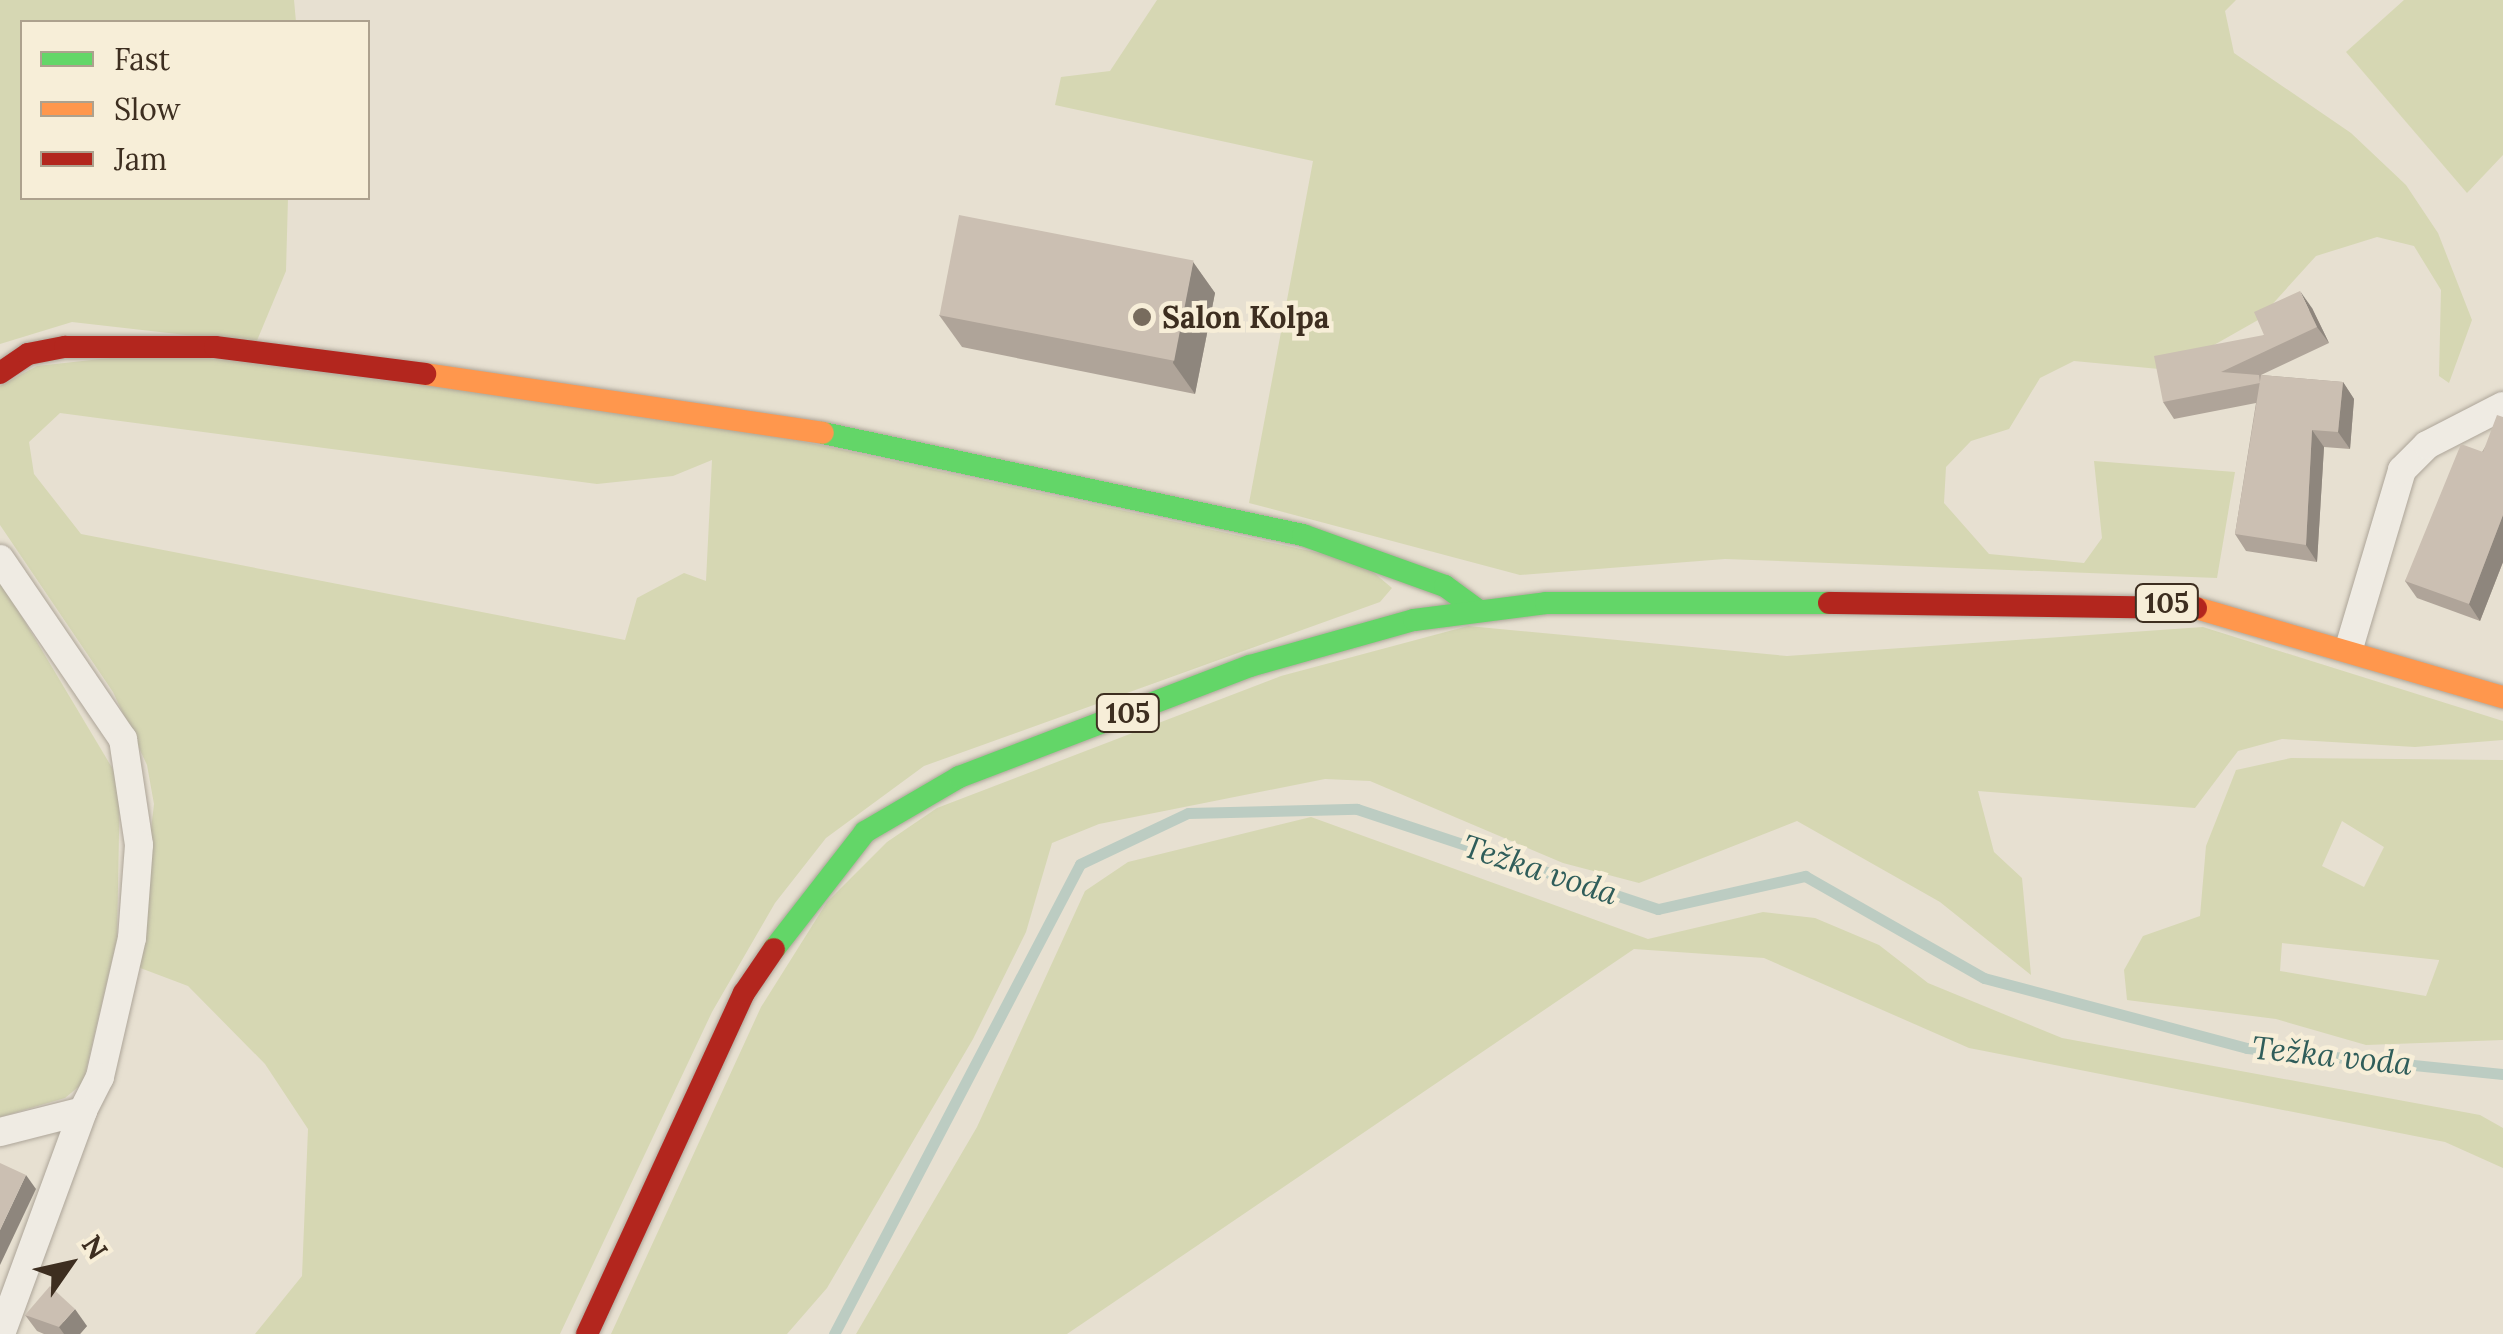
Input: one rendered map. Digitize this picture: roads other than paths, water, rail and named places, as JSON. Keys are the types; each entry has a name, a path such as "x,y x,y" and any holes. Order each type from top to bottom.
{"main road":[{"path":"0,373 28,354 65,347 215,346 726,412 1303,535 1445,586 1479,610"},
{"name":"105","path":"587,1334 744,992 788,920 865,832 959,777 1250,666 1479,610 2162,602 2349,648 2503,697"}],"street":[{"path":"2349,648 2402,470 2428,445 2503,406"},
{"path":"0,558 122,739 136,791 132,938 100,1076 83,1111 1,1334"},
{"path":"0,1132 83,1111"}],"waterway":[{"name":"Težka voda","path":"834,1334 1080,864 1188,813 1357,809 1658,909 1805,876 1984,978 2247,1048 2503,1074"}],"place":[{"name":"Salon Kolpa","path":"1142,317"}]}
